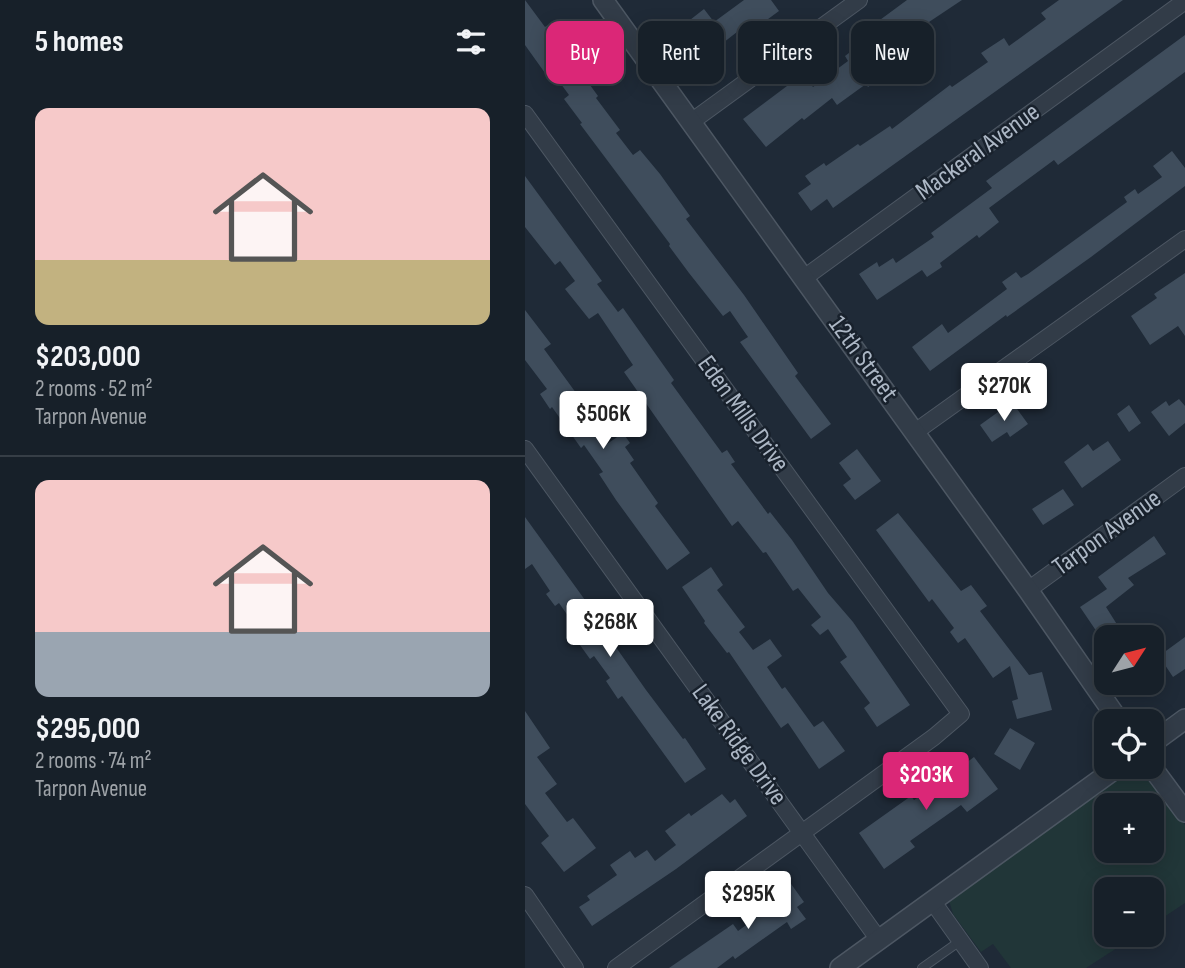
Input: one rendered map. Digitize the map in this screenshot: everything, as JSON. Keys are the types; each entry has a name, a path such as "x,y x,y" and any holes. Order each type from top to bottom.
{"street":[{"name":"12th Street","path":"603,0 915,432 1111,709"},
{"path":"691,122 859,0"},
{"name":"Mackeral Avenue","path":"804,278 1185,1"},
{"name":"Eden Mills Drive","path":"525,114 961,715 802,832"},
{"path":"915,432 1185,239"},
{"name":"Lake Ridge Drive","path":"525,449 879,940"},
{"name":"Tarpon Avenue","path":"1028,590 1185,476"},
{"path":"1164,734 1185,719"},
{"path":"840,968 1101,779"},
{"path":"1161,779 1185,812"},
{"path":"615,968 802,832"},
{"path":"525,895 575,968"},
{"path":"933,902 980,968"}],"lane":[{"path":"922,968 960,941"}],"green space":[{"path":"1115,779 1148,779 1159,793 1095,793"},
{"path":"1094,794 1094,863 1164,863 1164,799 1185,825 1185,903 1164,917 1164,877 1094,877 1094,947 1118,947 1086,968 1011,968 993,944 981,952 953,914 948,897"}],"building":[{"path":"525,0 546,26 545,73 525,45"},
{"path":"744,0 771,0 779,11 765,21 738,21 738,33 724,42 724,21 715,21"},
{"path":"907,0 962,0 930,21 878,21"},
{"path":"1059,0 1123,0 833,208 827,199 811,211 798,193 811,184 805,176 890,126 892,129 950,85 952,87 988,62 981,53 1004,38 1009,46 1046,19 1041,13"},
{"path":"704,9 713,21 689,21"},
{"path":"1185,35 1185,72 1058,165 1054,160 989,208 999,222 940,263 942,267 927,277 922,270 877,300 859,274 877,262 879,267 893,258 896,263 934,237 931,233 992,188 986,181"},
{"path":"851,51 851,84 866,84 837,105 832,98 766,147 743,119 790,84 811,84 813,87 817,84 837,84 837,69 848,61 845,56"},
{"path":"561,84 592,84 598,96 596,98 620,130 616,133 633,155 640,150 690,216 686,219 744,295 798,373 795,376 831,424 811,439 740,342 748,337 730,311 723,316 580,124 582,123 564,99 569,95"},
{"path":"1172,151 1185,168 1185,186 1091,257 930,371 912,347 942,324 948,333 1007,289 1002,282 1016,272 1021,278 1028,274 1127,202 1124,197 1135,189 1138,194 1162,177 1153,166"},
{"path":"525,176 602,281 597,284 618,312 623,308 674,380 671,383 722,453 727,450 735,462 731,464 853,622 910,705 877,727 864,708 870,703 840,662 847,657 828,629 820,635 811,625 821,617 798,588 793,591 766,552 763,553 738,521 732,526 624,372 633,365 598,313 589,319 565,289 575,281 560,261 555,265 525,227"},
{"path":"1185,273 1185,336 1178,326 1150,345 1131,316 1157,298 1154,294"},
{"path":"525,310 551,344 544,349 587,408 594,404 602,416 589,425 604,446 623,433 630,443 625,447 634,460 630,463 658,503 655,506 690,553 667,570 616,500 599,474 603,472 584,445 581,448 540,394 547,389 525,360"},
{"path":"1179,399 1185,406 1185,423 1169,436 1151,412 1166,401 1169,406"},
{"path":"1012,402 1028,424 1010,437 1007,432 992,442 980,425"},
{"path":"1129,405 1141,423 1129,432 1117,414"},
{"path":"1108,441 1121,460 1082,488 1064,462 1088,444 1093,451"},
{"path":"857,449 881,481 855,500 843,485 851,479 839,463"},
{"path":"1063,489 1074,505 1043,525 1032,509"},
{"path":"898,513 961,591 971,585 987,606 980,611 1029,675 1042,672 1052,710 1017,719 1012,701 1018,699 1010,666 993,678 965,638 958,643 950,632 954,628 932,599 929,602 876,530"},
{"path":"525,517 585,600 578,605 596,631 604,625 615,641 613,643 646,690 706,769 685,783 622,696 618,699 606,681 610,678 594,656 590,659 567,627 573,623 559,603 555,606 546,594 550,591 532,564 525,569"},
{"path":"1154,536 1166,554 1128,578 1134,585 1106,607 1117,625 1094,625 1094,628 1080,607 1107,589 1098,577"},
{"path":"711,567 723,585 717,590 745,627 739,632 753,650 770,639 782,656 767,667 814,727 823,721 845,751 819,769 788,723 781,728 729,652 727,653 704,623 682,587"},
{"path":"1185,637 1185,669 1173,677 1164,664 1164,652"},
{"path":"525,711 550,748 537,757 557,784 545,793 567,822 573,818 596,848 564,872 541,843 549,836 525,804"},
{"path":"1010,728 1035,743 1020,770 994,754"},
{"path":"974,757 998,789 967,812 961,805 910,841 915,847 884,869 859,833 911,796 914,800 934,787"},
{"path":"722,794 730,803 735,799 747,816 676,869 592,926 579,907 590,900 587,896 617,875 610,865 630,851 635,858 647,850 655,861 676,845 665,831"},
{"path":"789,881 804,902 797,907 806,919 791,929 787,922 735,959 733,956 717,968 669,968 733,924 738,931 764,912 758,904"}]}
